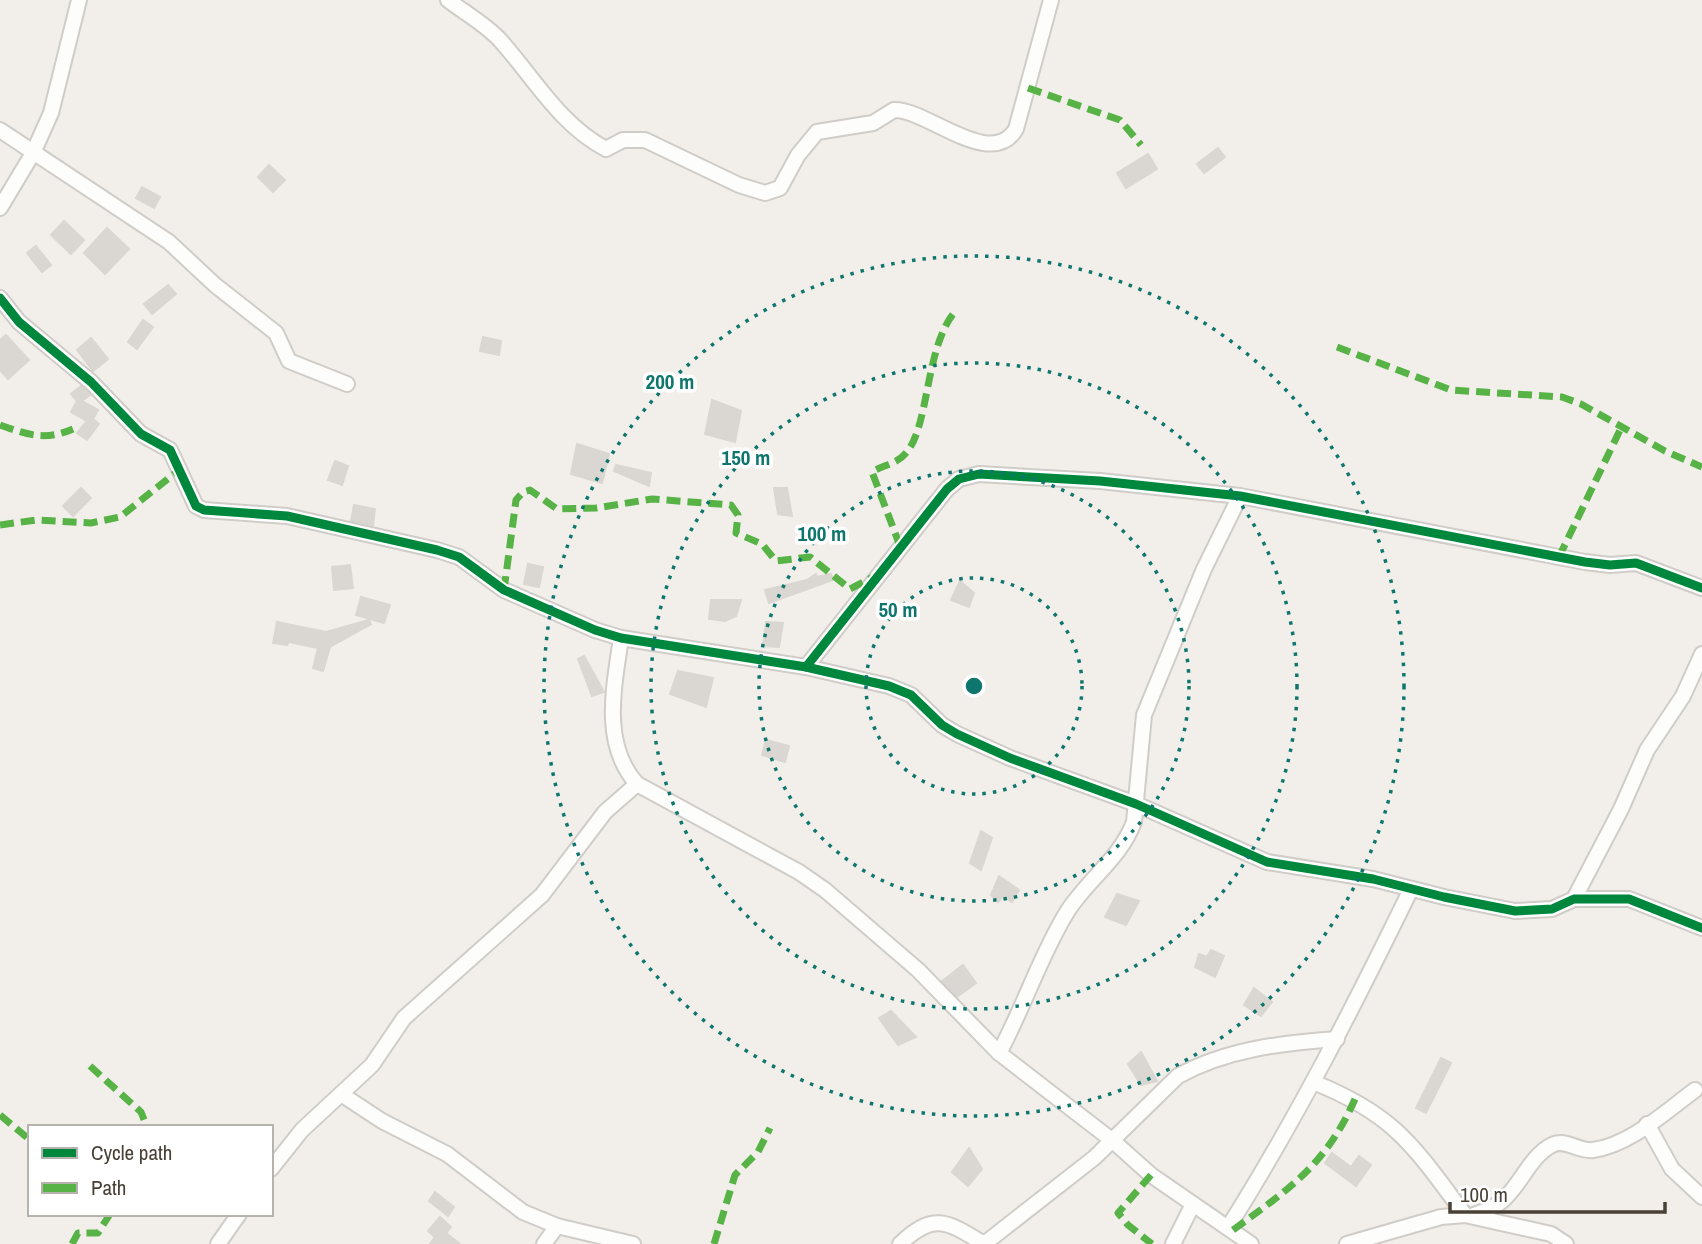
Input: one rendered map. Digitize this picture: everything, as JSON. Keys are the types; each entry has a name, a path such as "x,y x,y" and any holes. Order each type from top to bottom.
{"street":[{"path":"0,208 33,153 51,113 61,82 79,0"},
{"path":"448,0 498,38 564,119 593,142 606,149 623,140 645,140 711,174 765,193 780,188 798,155 817,132 873,123 894,110 915,114 964,139 999,142 1011,138 1016,129 1051,0"},
{"path":"0,130 169,242 215,285 276,333 289,361 346,384"},
{"path":"0,298 19,322 91,382 141,435 170,450 196,506 204,510 287,516 437,550 458,557 504,590 595,630 621,638 806,667 889,685 911,695 957,734 1010,758 1136,804 1267,862 1373,879 1515,911 1552,909 1574,899 1629,899 1702,928"},
{"path":"806,667 913,529 959,479 979,474 1076,479 1240,496 1585,562 1610,565 1636,563 1702,588"},
{"path":"999,1053 1060,923 1081,892 1118,853 1132,829 1144,715 1204,569 1240,496"},
{"path":"621,638 612,726 614,743 627,774 637,784 799,872 825,890 918,970 999,1053 1113,1141 1151,1175 1229,1226 1251,1244"},
{"path":"1574,899 1621,809 1647,750 1683,696 1702,654"},
{"path":"273,1166 302,1130 372,1065 417,1005 542,895 606,812 637,784"},
{"path":"1229,1226 1337,1039 1411,889"},
{"path":"900,1244 916,1228 934,1222 947,1222 984,1244 1113,1141 1164,1087 1196,1066 1261,1046 1337,1039"},
{"path":"1313,1082 1355,1099 1399,1131 1470,1215"},
{"path":"1470,1215 1501,1202 1533,1162 1553,1144 1595,1150 1622,1141 1695,1090"},
{"path":"341,1094 382,1121 447,1154 523,1212 557,1226 633,1244"},
{"path":"1647,1124 1672,1169 1702,1197"},
{"path":"1173,1244 1193,1204"},
{"path":"1347,1244 1441,1217 1470,1215 1551,1234 1566,1244"},
{"path":"218,1244 238,1216"},
{"path":"544,1244 557,1226"}],"building":[{"path":"1218,148 1225,157 1204,173 1197,164"},
{"path":"1148,154 1157,169 1126,188 1117,173"},
{"path":"269,165 285,180 273,192 258,177"},
{"path":"142,187 160,197 154,208 136,198"},
{"path":"64,221 84,240 71,254 51,235"},
{"path":"107,228 129,249 105,274 84,253"},
{"path":"36,246 51,265 42,272 27,253"},
{"path":"168,285 176,294 152,314 144,304"},
{"path":"143,320 153,327 137,349 128,342"},
{"path":"6,335 29,360 8,379 0,370 0,340"},
{"path":"483,337 501,341 499,355 480,351"},
{"path":"91,338 108,359 93,371 77,350"},
{"path":"81,386 90,395 82,401 98,410 93,419 99,424 87,440 77,433 87,421 71,412 77,401 71,394"},
{"path":"712,400 741,411 735,442 705,434"},
{"path":"577,444 609,454 602,483 571,474"},
{"path":"335,461 348,466 342,485 328,480"},
{"path":"616,465 651,473 649,486 614,471"},
{"path":"81,488 91,498 73,516 63,506"},
{"path":"774,488 787,488 792,516 778,514"},
{"path":"354,505 375,509 373,525 351,521"},
{"path":"528,564 543,567 539,587 524,584"},
{"path":"350,565 353,588 334,590 332,567"},
{"path":"816,574 817,577 831,574 833,580 769,603 765,590 807,580"},
{"path":"960,581 974,593 969,607 951,600"},
{"path":"361,597 390,605 384,623 356,615"},
{"path":"711,600 741,600 736,616 725,621 709,619"},
{"path":"369,620 371,624 330,647 323,671 313,668 318,648 289,642 287,645 273,643 277,622 326,632"},
{"path":"766,622 783,623 779,647 763,646"},
{"path":"584,656 604,692 592,696 578,659"},
{"path":"678,671 713,678 706,707 670,694"},
{"path":"766,740 789,746 785,762 762,755"},
{"path":"981,831 992,838 981,870 970,863"},
{"path":"999,876 1019,890 1012,902 1003,896 998,902 991,895"},
{"path":"1117,894 1139,901 1126,925 1105,917"},
{"path":"1211,950 1224,956 1215,977 1195,967 1199,954 1207,957"},
{"path":"963,965 976,983 957,997 942,981"},
{"path":"1254,988 1272,1002 1261,1016 1244,1005"},
{"path":"891,1011 916,1037 898,1045 879,1018"},
{"path":"1141,1052 1157,1081 1141,1085 1128,1064"},
{"path":"1441,1058 1451,1063 1426,1113 1416,1108"},
{"path":"969,1148 982,1169 968,1186 952,1172"},
{"path":"1332,1153 1351,1167 1359,1156 1371,1165 1356,1186 1325,1163"},
{"path":"435,1192 454,1207 448,1216 429,1201"},
{"path":"440,1217 451,1227 446,1233 460,1244 430,1244 435,1237 428,1231"}],"marked path":[{"path":"1028,88 1120,120 1141,145"},
{"path":"900,546 872,472 902,457 913,441 937,348 953,314"},
{"path":"1337,347 1451,390 1562,397 1581,404 1665,451 1702,467"},
{"path":"0,425 19,432 45,436 73,429"},
{"path":"1559,557 1621,428"},
{"path":"0,525 36,520 91,523 120,517 179,470"},
{"path":"504,590 516,500 523,492 530,490 557,509 596,508 652,499 731,505 738,515 736,533 762,544 776,561 810,557 850,589 873,577"},
{"path":"90,1066 141,1112 146,1125"},
{"path":"1233,1230 1289,1188 1318,1159 1332,1142 1355,1099"},
{"path":"0,1115 28,1138"},
{"path":"714,1244 735,1175 758,1152 770,1128"},
{"path":"1151,1175 1118,1213 1128,1225 1152,1244"},
{"path":"72,1244 78,1233 98,1233 109,1216"}],"cycle path":[{"path":"0,298 19,322 91,382 141,434 170,450 196,506 204,510 287,516 437,550 459,557 504,590 595,630 621,638 806,667 889,686 911,695 942,725 957,734 1010,758 1136,804 1267,862 1373,879 1515,911 1552,909 1574,899 1629,899 1702,928"},
{"path":"806,667 947,489 959,479 979,474 1100,481 1240,496 1585,562 1610,565 1636,563 1702,588"}]}
